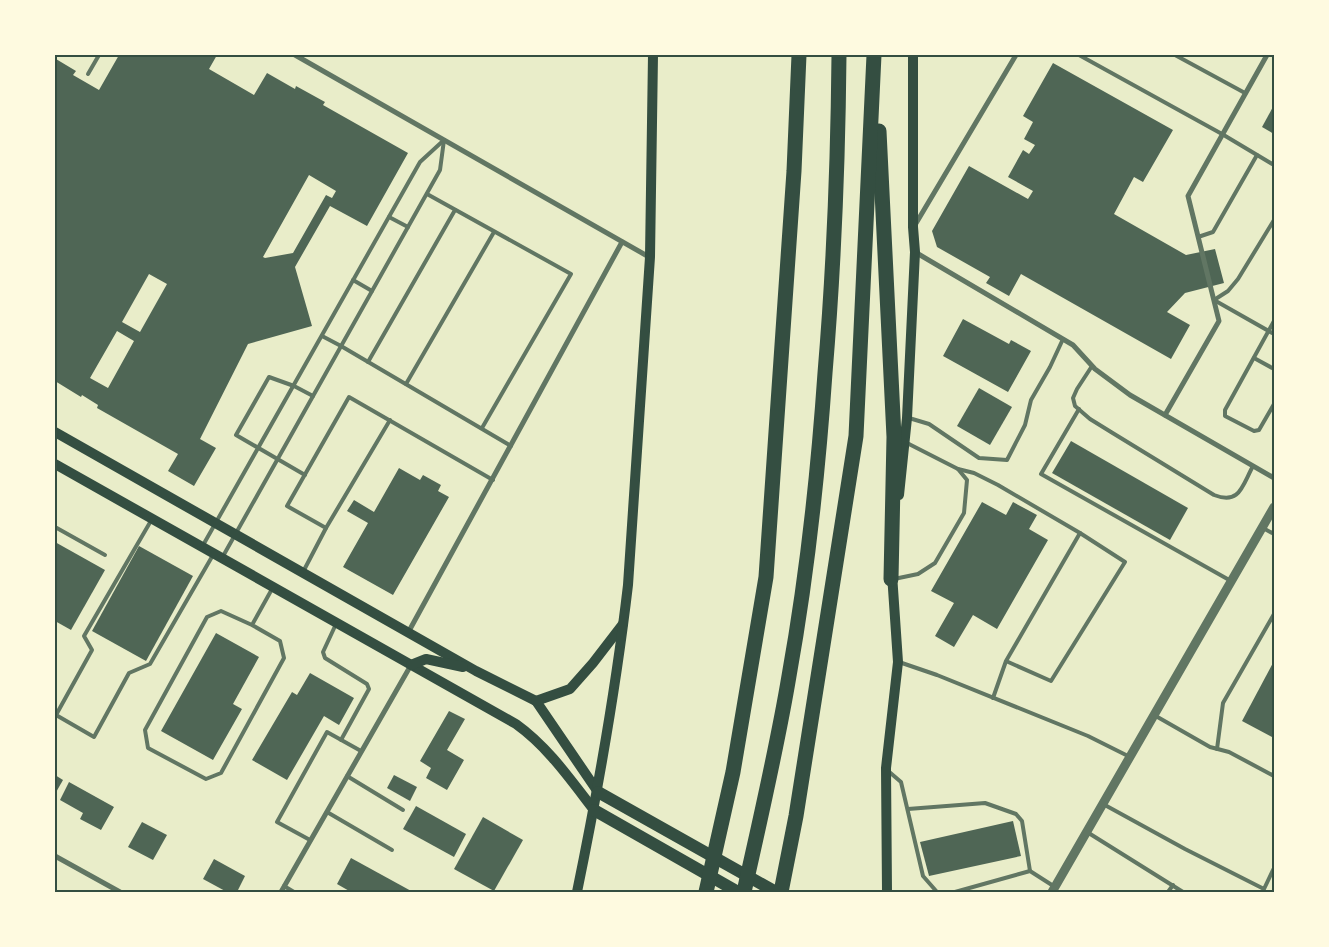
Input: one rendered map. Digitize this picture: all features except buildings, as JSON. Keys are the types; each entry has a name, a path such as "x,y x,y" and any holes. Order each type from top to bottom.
{"highway":[{"path":"706,892 733,772 766,577 794,171 799,55"},
{"path":"744,892 789,676 806,564 819,454 834,259 838,148 838,55"},
{"path":"874,55 899,440 891,579"},
{"path":"779,891 798,806 856,436 874,55"}],"main road":[{"path":"577,892 602,795 628,585 650,257 653,55"},
{"path":"899,440 906,418 915,252 913,227 913,55"},
{"path":"55,432 476,670 536,701 602,795 779,891"},
{"path":"55,464 523,729 536,739 562,767 598,813 738,892"},
{"path":"887,892 886,768 898,662 891,579"},
{"path":"536,701 570,689 624,624"},
{"path":"411,665 426,660 476,670"}],"street":[{"path":"295,55 650,257"},
{"path":"913,227 1016,55"},
{"path":"1165,415 1219,321 1188,196 1267,55"},
{"path":"409,632 622,242"},
{"path":"915,252 1073,345 1092,366 1130,395 1274,478"},
{"path":"1054,889 1274,507"},
{"path":"281,892 411,665"},
{"path":"55,856 120,892"}],"lane":[{"path":"88,74 99,55"},
{"path":"1079,55 1274,165"},
{"path":"1175,55 1245,93"},
{"path":"152,519 84,636 92,650 56,715 94,737 128,673 150,664 218,556 235,534 440,170 444,140"},
{"path":"202,547 420,162 444,140"},
{"path":"1198,237 1213,232 1257,155"},
{"path":"426,194 571,274 482,428"},
{"path":"368,362 454,210"},
{"path":"389,217 408,227"},
{"path":"1274,220 1238,279 1228,291 1214,300 1274,334"},
{"path":"406,384 494,232"},
{"path":"353,280 372,291"},
{"path":"1274,321 1225,410 1225,416 1254,431 1259,430 1274,404"},
{"path":"322,336 511,446"},
{"path":"906,418 929,424 979,458 1007,460 1025,425 1031,400 1063,339"},
{"path":"1254,358 1274,369"},
{"path":"1092,366 1076,389 1073,398 1075,406 1090,419 1126,442 1214,495 1224,499 1232,498 1237,494 1253,466"},
{"path":"305,475 236,436 269,377 294,386 313,396"},
{"path":"326,528 288,506 349,397 493,480"},
{"path":"1078,409 1041,474 1231,581"},
{"path":"302,572 390,420"},
{"path":"899,440 958,469 974,473 998,485 1125,562 1050,681 1006,661"},
{"path":"891,579 918,574 935,563 964,513 967,480 958,469"},
{"path":"55,527 105,555"},
{"path":"1262,528 1274,534"},
{"path":"993,698 1006,661 1080,533"},
{"path":"252,625 273,587"},
{"path":"221,611 252,625 280,641 284,658 222,773 206,779 148,748 145,730 207,617 221,611"},
{"path":"1217,749 1223,703 1274,614"},
{"path":"337,623 323,652 325,658 367,684 369,689 341,740"},
{"path":"898,662 938,675 1088,736 1130,757"},
{"path":"1154,715 1210,747 1228,752 1274,776"},
{"path":"310,840 277,822 327,732 361,751"},
{"path":"886,768 902,782 923,876 936,892"},
{"path":"347,776 403,810"},
{"path":"908,809 985,803 1016,814 1022,821 1030,871 1054,889"},
{"path":"1103,804 1269,892"},
{"path":"326,812 392,850"},
{"path":"1087,832 1183,892"},
{"path":"1264,889 1274,868"},
{"path":"955,892 1030,871"},
{"path":"284,886 294,892"},
{"path":"1168,892 1172,886"}]}
